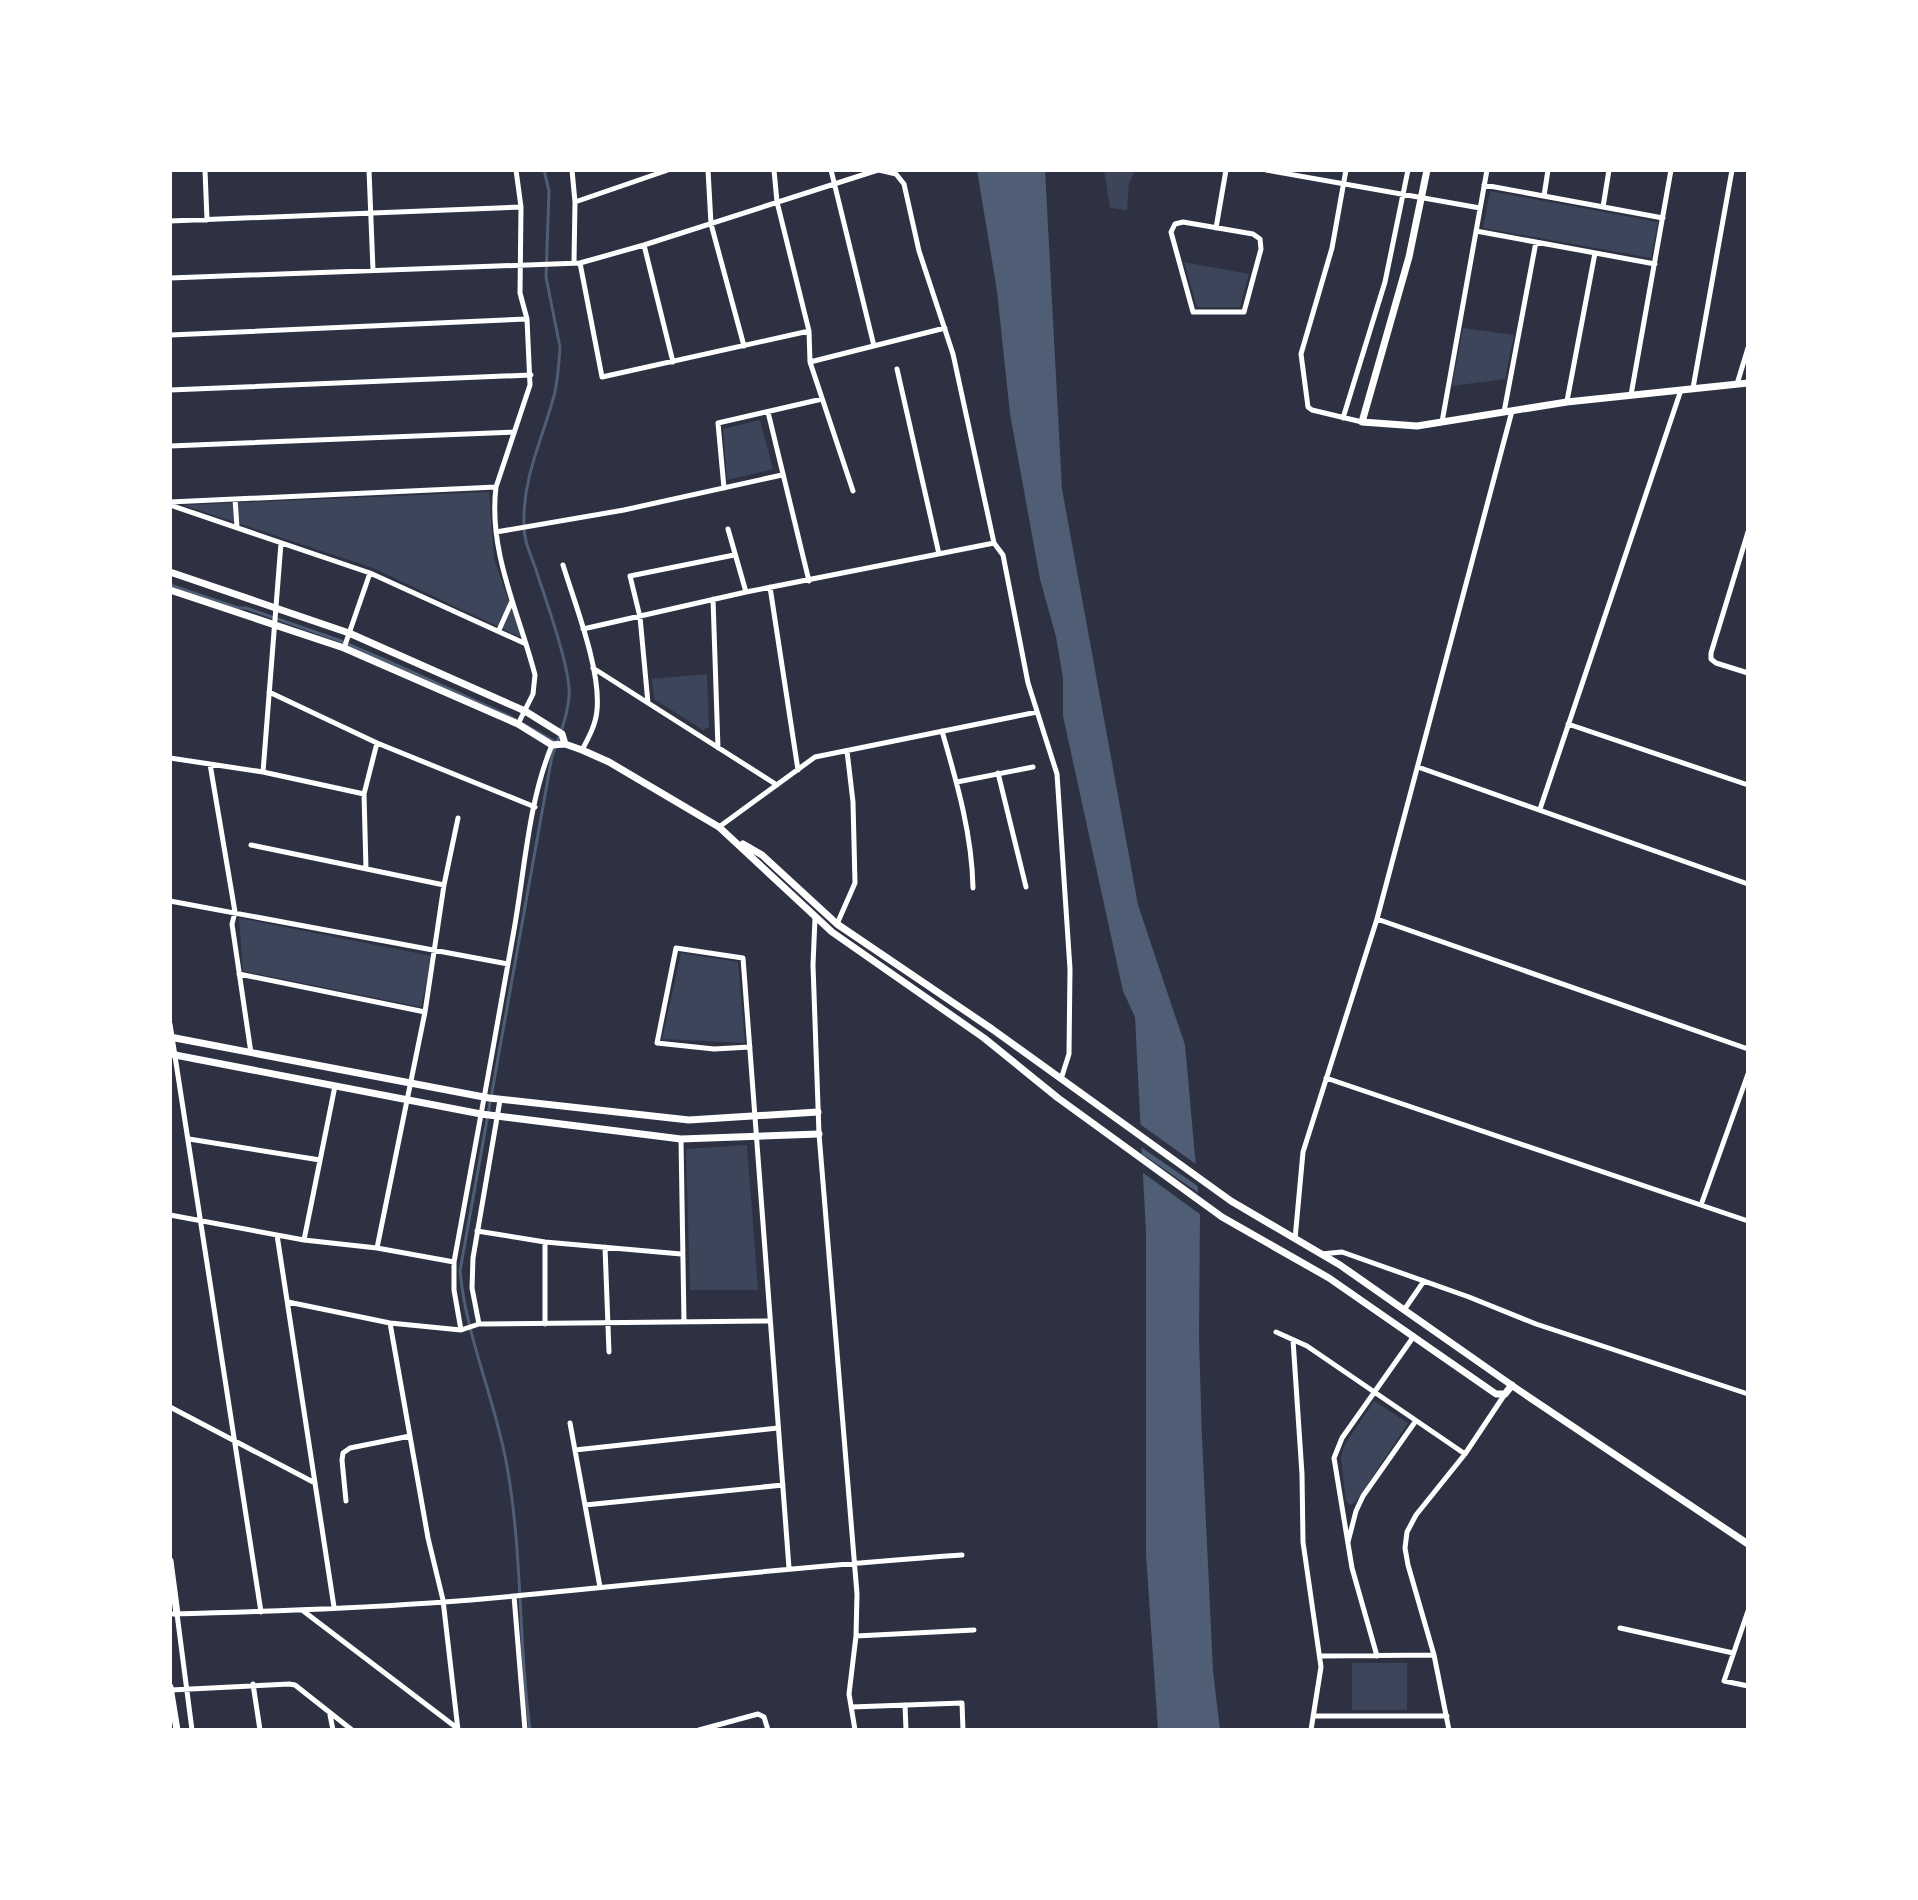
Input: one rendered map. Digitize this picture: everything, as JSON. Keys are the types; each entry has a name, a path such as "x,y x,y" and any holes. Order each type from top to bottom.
{"main road":[{"path":"1427,170 1409,257 1362,422 1417,426 1567,402 1748,383"},
{"path":"170,572 349,633 525,711 562,734 565,744"},
{"path":"170,590 344,648 518,724 552,745 565,744 582,750 609,762 719,827 815,918 984,1038 1058,1098 1222,1217 1329,1278 1496,1394 1505,1394 1512,1385"},
{"path":"730,836 762,855 837,924 1065,1081 1231,1201 1320,1254 1748,1544"},
{"path":"171,1037 500,1100 689,1120 818,1112"},
{"path":"172,1055 481,1114 681,1139 819,1134"},
{"path":"170,1561 174,1614"},
{"path":"170,1688 177,1730"}],"street":[{"path":"205,170 207,220"},
{"path":"369,170 373,270"},
{"path":"516,170 521,207 520,293 527,319 531,375 496,487 496,532 501,566 527,644 535,685 518,724"},
{"path":"572,170 577,263 602,377 809,331"},
{"path":"575,202 668,170"},
{"path":"708,170 711,224 744,346"},
{"path":"774,170 777,202 809,331 810,362 853,491"},
{"path":"831,170 874,346"},
{"path":"170,278 577,263 644,245 878,170 896,174 904,184 919,251 957,371 994,543 1003,555 1028,683 1057,774 1069,934 1070,1046 1065,1081"},
{"path":"1216,228 1226,170"},
{"path":"1266,170 1480,208"},
{"path":"1346,170 1332,248 1301,354 1305,402 1312,410 1362,422"},
{"path":"1343,418 1385,282 1408,170"},
{"path":"1442,422 1487,170"},
{"path":"1544,196 1548,170"},
{"path":"1603,207 1609,170"},
{"path":"1631,396 1671,170"},
{"path":"1693,388 1732,170"},
{"path":"1484,185 1663,218"},
{"path":"170,221 521,207"},
{"path":"1179,222 1216,228 1253,234 1260,239 1261,249 1242,313 1192,310 1171,232 1179,222"},
{"path":"1476,231 1655,264"},
{"path":"1295,1239 1303,1152 1377,919 1418,767 1508,411 1536,242"},
{"path":"644,245 673,362"},
{"path":"1567,402 1595,253"},
{"path":"170,335 527,319"},
{"path":"810,362 945,328"},
{"path":"1737,384 1748,348"},
{"path":"897,369 939,554"},
{"path":"170,390 531,375"},
{"path":"1540,809 1681,390"},
{"path":"724,488 718,423 822,399"},
{"path":"768,412 809,581"},
{"path":"170,446 514,432"},
{"path":"496,532 624,510 782,475"},
{"path":"170,503 496,487"},
{"path":"235,499 237,527"},
{"path":"170,503 370,573 527,644"},
{"path":"728,529 746,592"},
{"path":"1748,532 1711,659 1748,673"},
{"path":"263,772 281,543"},
{"path":"583,629 746,592 994,543"},
{"path":"648,703 640,617 630,576 734,555"},
{"path":"563,565 593,668 598,708 595,724 582,750"},
{"path":"344,648 370,573"},
{"path":"770,587 798,770"},
{"path":"713,599 718,748"},
{"path":"499,630 513,600"},
{"path":"593,668 777,785"},
{"path":"269,692 377,743 535,807"},
{"path":"719,827 815,757 1037,712"},
{"path":"1568,724 1748,785"},
{"path":"942,731 957,782 972,854 973,888"},
{"path":"366,869 364,794 377,743"},
{"path":"461,1330 454,1290 454,1262 535,807 552,745"},
{"path":"837,924 855,883 853,802 847,751"},
{"path":"170,758 263,772 364,794"},
{"path":"210,764 235,912 232,924 251,1053"},
{"path":"957,782 1033,767"},
{"path":"1418,767 1748,884"},
{"path":"998,773 1026,887"},
{"path":"377,1248 425,1012 444,885 458,818"},
{"path":"251,845 444,885"},
{"path":"170,901 508,964"},
{"path":"815,918 813,965 819,1134 857,1594 849,1694 855,1730"},
{"path":"1377,919 1748,1049"},
{"path":"750,1047 714,1049 657,1043 676,948 743,958 756,1118 789,1568"},
{"path":"239,974 425,1012"},
{"path":"170,1024 172,1055 189,1139 261,1612"},
{"path":"1701,1205 1748,1074"},
{"path":"1326,1078 1748,1221"},
{"path":"304,1240 335,1086"},
{"path":"479,1324 472,1288 477,1231 500,1100"},
{"path":"189,1139 320,1160"},
{"path":"681,1139 684,1322"},
{"path":"170,1215 304,1240 377,1248 454,1262"},
{"path":"477,1231 545,1242 681,1254"},
{"path":"277,1235 334,1607"},
{"path":"545,1242 545,1324"},
{"path":"605,1247 609,1352"},
{"path":"1320,1254 1342,1252 1536,1324 1748,1394"},
{"path":"1404,1310 1424,1281"},
{"path":"288,1302 390,1323 461,1330 479,1324 770,1321"},
{"path":"390,1323 443,1600 458,1729"},
{"path":"1276,1332 1307,1346 1465,1454"},
{"path":"1377,1656 1348,1546 1334,1458 1342,1438 1414,1336"},
{"path":"1293,1340 1302,1460 1303,1542 1320,1656 1321,1680 1311,1730"},
{"path":"1449,1730 1434,1655 1405,1548 1407,1532 1416,1515 1465,1454 1505,1394"},
{"path":"170,1407 315,1483"},
{"path":"1348,1546 1363,1496 1415,1422"},
{"path":"570,1423 600,1587"},
{"path":"575,1450 778,1428"},
{"path":"346,1501 343,1453 350,1448 410,1436"},
{"path":"585,1505 783,1485"},
{"path":"192,1730 174,1614 261,1612 514,1596 854,1562 962,1555"},
{"path":"514,1596 525,1730"},
{"path":"301,1609 458,1729"},
{"path":"1748,1611 1724,1681 1748,1686"},
{"path":"1620,1628 1733,1653"},
{"path":"856,1636 974,1630"},
{"path":"1320,1656 1434,1655"},
{"path":"253,1684 260,1730"},
{"path":"170,1688 295,1685 352,1730"},
{"path":"851,1707 962,1703 963,1730"},
{"path":"905,1705 906,1730"},
{"path":"330,1714 333,1730"},
{"path":"699,1730 758,1714 764,1717 768,1730"},
{"path":"1314,1716 1447,1716"}],"shaded area":[{"path":"977,170 1045,170 1062,489 1138,905 1185,1045 1200,1212 1202,1438 1213,1671 1220,1730 1158,1730 1146,1555 1146,1234 1135,1017 1123,991 1063,716 1063,678 1056,637 1040,579 1010,414 997,291"},
{"path":"1104,170 1135,170 1129,183 1127,210 1110,208"},
{"path":"1490,191 1658,222 1651,258 1483,228"},
{"path":"1184,262 1249,274 1240,307 1197,307"},
{"path":"1463,328 1514,335 1505,379 1452,386"},
{"path":"760,420 773,469 727,480 723,429"},
{"path":"489,492 494,559 522,638 373,568 183,505"},
{"path":"707,674 709,727 703,730 654,699 652,679"},
{"path":"239,918 432,956 421,1007 243,971"},
{"path":"681,953 738,962 745,1043 662,1039"},
{"path":"747,1145 758,1290 690,1290 686,1149"},
{"path":"1374,1401 1408,1423 1356,1502 1350,1505 1346,1501 1341,1457 1344,1446"},
{"path":"1352,1663 1407,1663 1407,1710 1352,1710"}],"pier":[{"path":"1137,1122 1200,1167 1202,1189 1138,1145"},
{"path":"1138,1151 1203,1196 1204,1217 1139,1170"}],"waterway":[{"path":"530,1730 518,1562 506,1461 468,1319 460,1271 552,756 565,720 569,697 563,654 524,532 526,492 554,396 560,347 546,277 549,191 544,170"},
{"path":"170,585 338,640 509,716 557,743"}]}
